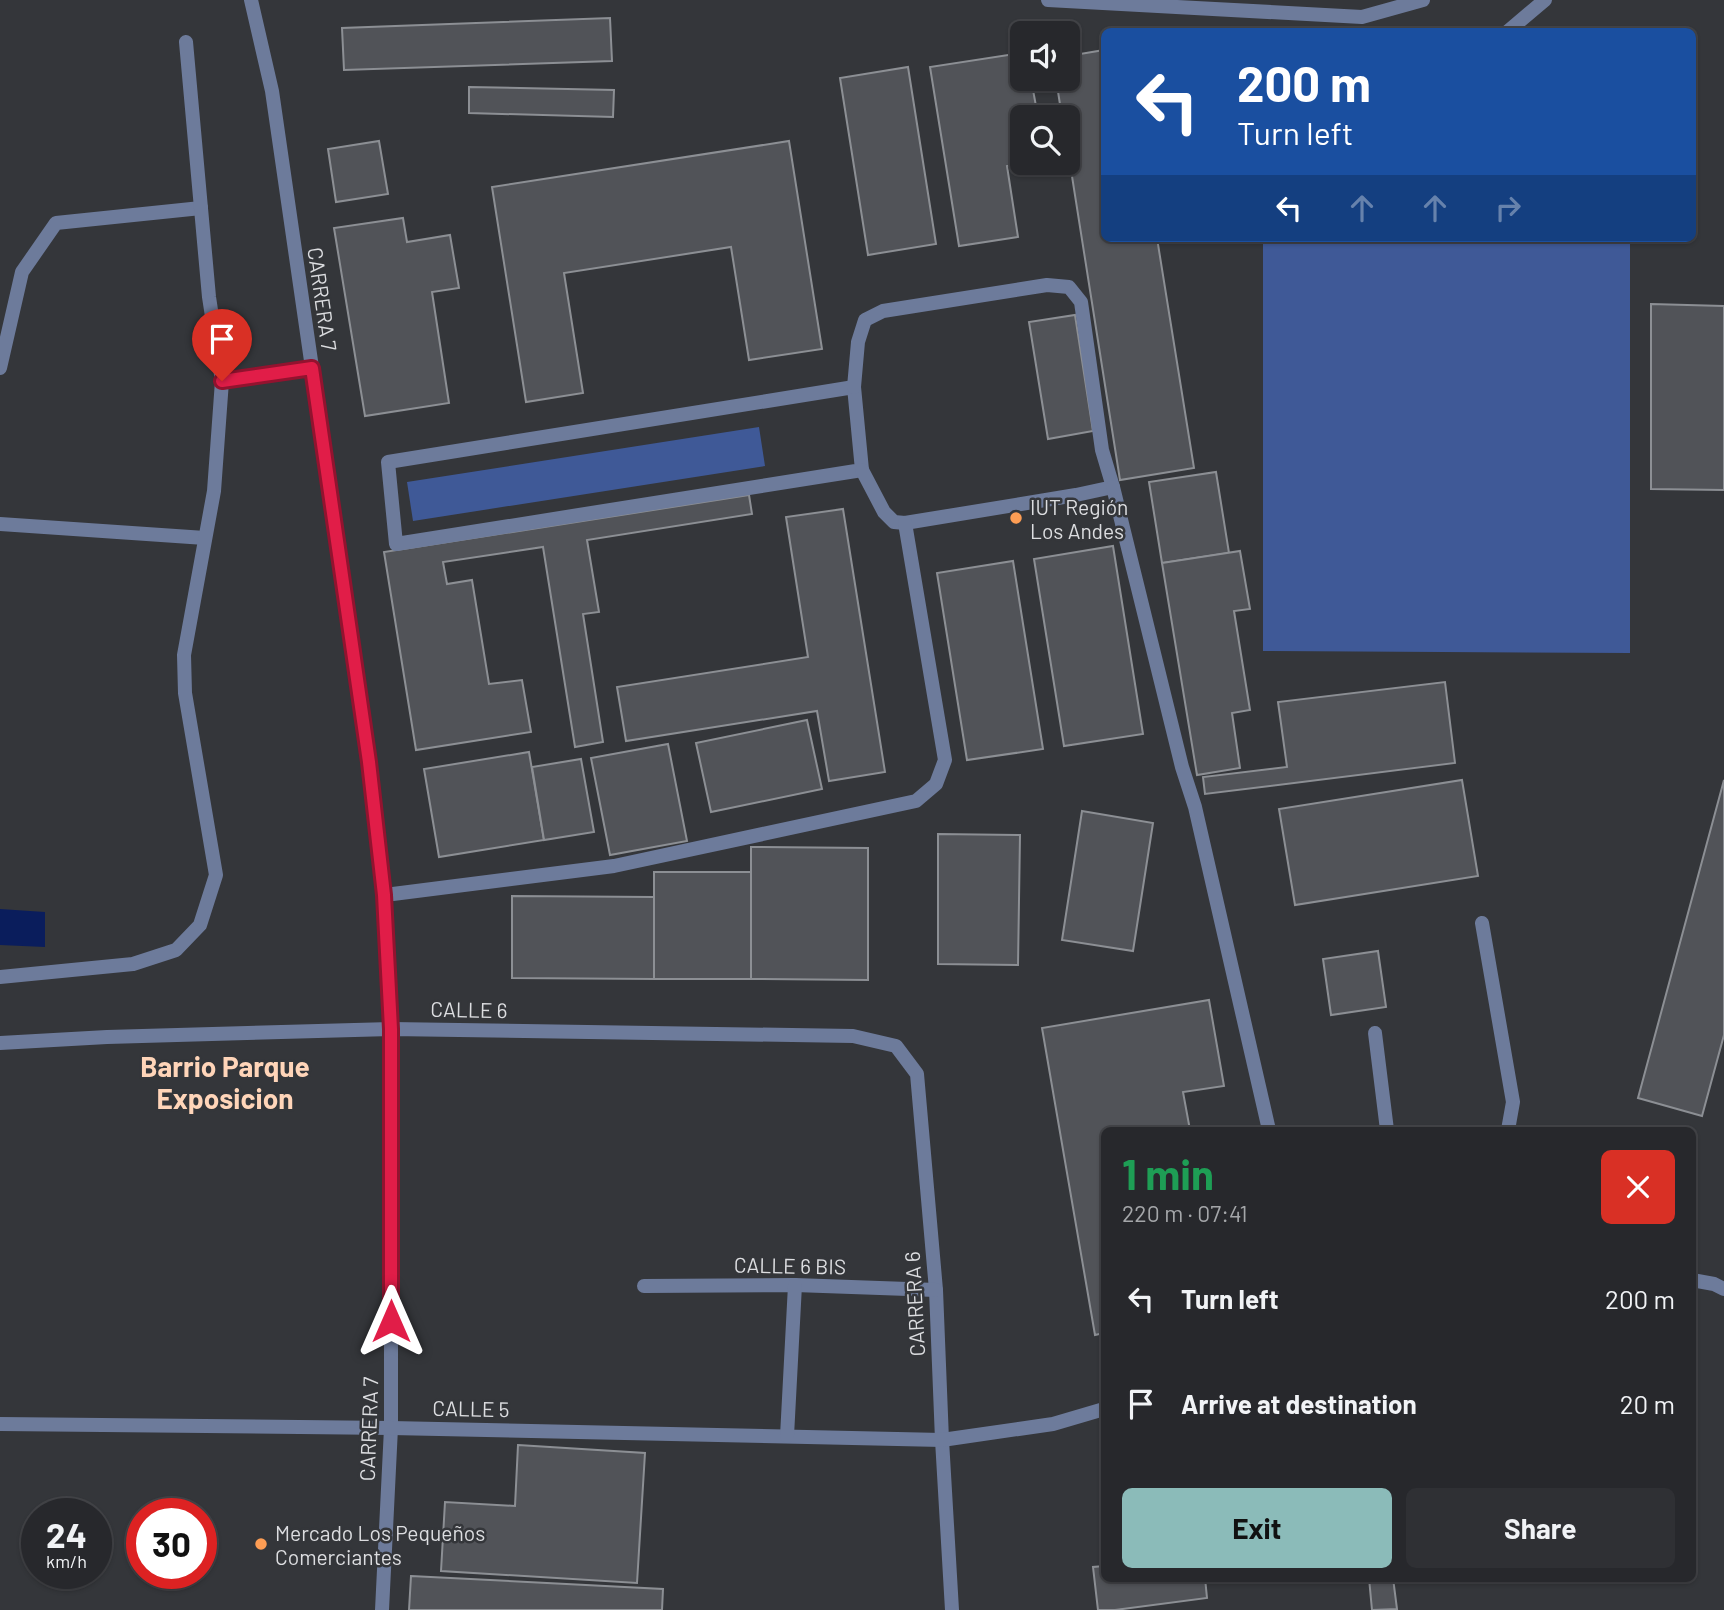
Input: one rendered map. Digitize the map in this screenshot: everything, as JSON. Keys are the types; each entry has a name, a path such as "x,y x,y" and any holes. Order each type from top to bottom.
{"street":[{"name":"CARRERA 7","path":"251,0 272,91 369,762 384,895 391,1029 391,1428 382,1610"},
{"path":"1048,0 1362,17 1423,0"},
{"path":"1512,28 1545,0"},
{"path":"0,977 133,964 176,950 201,925 216,875 185,693 184,654 214,491 222,381 209,297 186,42"},
{"path":"0,368 22,272 56,223 201,208"},
{"path":"1113,487 905,523 894,522 884,512 862,470 854,387 858,342 865,320 883,311 1047,285 1069,287 1081,302 1102,450 1113,487 1182,767 1195,807 1268,1127"},
{"path":"222,381 312,368"},
{"path":"854,387 388,462 396,544 862,470"},
{"path":"384,895 614,866 916,801 936,784 945,761 905,523"},
{"path":"0,524 205,538"},
{"path":"1482,923 1513,1102 1509,1127"},
{"name":"CALLE 6","path":"0,1044 107,1037 391,1029 853,1036"},
{"path":"1375,1033 1387,1127"},
{"name":"CARRERA 6","path":"853,1036 896,1046 917,1074 936,1290 953,1610"},
{"path":"1696,1281 1724,1289"},
{"path":"787,1436 795,1285"},
{"name":"CALLE 6 BIS","path":"644,1286 795,1285 936,1290"},
{"name":"CALLE 5","path":"0,1424 391,1428 942,1440 1053,1424 1101,1410"}],"shaded area":[{"path":"1263,242 1630,242 1630,653 1263,651"},
{"path":"759,427 765,466 413,521 407,482"},
{"path":"0,909 45,912 45,947 0,945"}],"building":[{"path":"610,18 612,61 344,70 342,28"},
{"path":"1101,50 1101,242 1158,242 1194,468 1120,480 1072,175 1080,175 1080,105 1060,105 1058,91 1080,91 1080,54"},
{"path":"1010,55 1010,91 1033,91 1036,105 1010,105 1010,166 1007,166 1018,237 959,246 930,67"},
{"path":"908,67 936,244 868,255 840,78"},
{"path":"469,87 614,90 613,117 469,113"},
{"path":"379,141 388,194 336,202 328,149"},
{"path":"789,141 822,349 749,360 731,247 564,273 583,393 526,402 492,187"},
{"path":"403,218 407,242 450,235 459,288 432,292 449,403 365,416 334,228"},
{"path":"1651,304 1724,306 1724,490 1651,489"},
{"path":"1075,315 1093,431 1048,439 1029,322"},
{"path":"1216,472 1229,553 1162,563 1149,482"},
{"path":"749,495 752,514 587,540 599,612 583,614 603,742 575,747 543,547 443,562 447,584 472,580 489,684 522,680 531,732 416,750 384,552"},
{"path":"843,509 885,772 829,781 817,711 626,741 617,687 808,657 786,517"},
{"path":"1113,546 1143,734 1064,746 1034,559"},
{"path":"1240,551 1250,609 1234,611 1250,710 1232,713 1240,768 1197,775 1162,563"},
{"path":"1013,561 1043,749 967,760 937,573"},
{"path":"1445,682 1455,763 1205,794 1203,777 1287,767 1278,702"},
{"path":"807,720 822,789 711,812 696,743"},
{"path":"668,744 687,841 610,855 591,758"},
{"path":"529,752 544,840 439,857 424,769"},
{"path":"581,759 594,832 544,840 532,767"},
{"path":"1462,780 1478,876 1295,905 1279,809"},
{"path":"1724,780 1724,1035 1702,1116 1638,1098"},
{"path":"1082,811 1153,823 1133,951 1062,940"},
{"path":"938,834 1020,835 1018,965 938,964"},
{"path":"751,847 868,848 868,980 751,979"},
{"path":"654,872 751,872 751,979 654,979"},
{"path":"512,896 654,897 654,979 512,978"},
{"path":"1378,951 1386,1007 1331,1015 1323,959"},
{"path":"1209,1000 1224,1086 1183,1092 1189,1127 1101,1127 1101,1334 1095,1335 1042,1028"},
{"path":"518,1445 645,1453 637,1583 441,1571 445,1502 515,1506"},
{"path":"1101,1566 1101,1582 1205,1582 1207,1598 1098,1610 1093,1567"},
{"path":"411,1576 663,1589 662,1610 409,1610"},
{"path":"1369,1582 1394,1582 1397,1609 1372,1610"}],"place":[{"name":"IUT Región Los Andes","path":"1016,518"},
{"name":"Mercado Los Pequeños Comerciantes","path":"261,1544"}],"district":[{"name":"Barrio Parque Exposicion","path":"225,1082"}],"route":[{"path":"222,381 312,368 369,762 384,895 391,1029 391,1321"}]}
